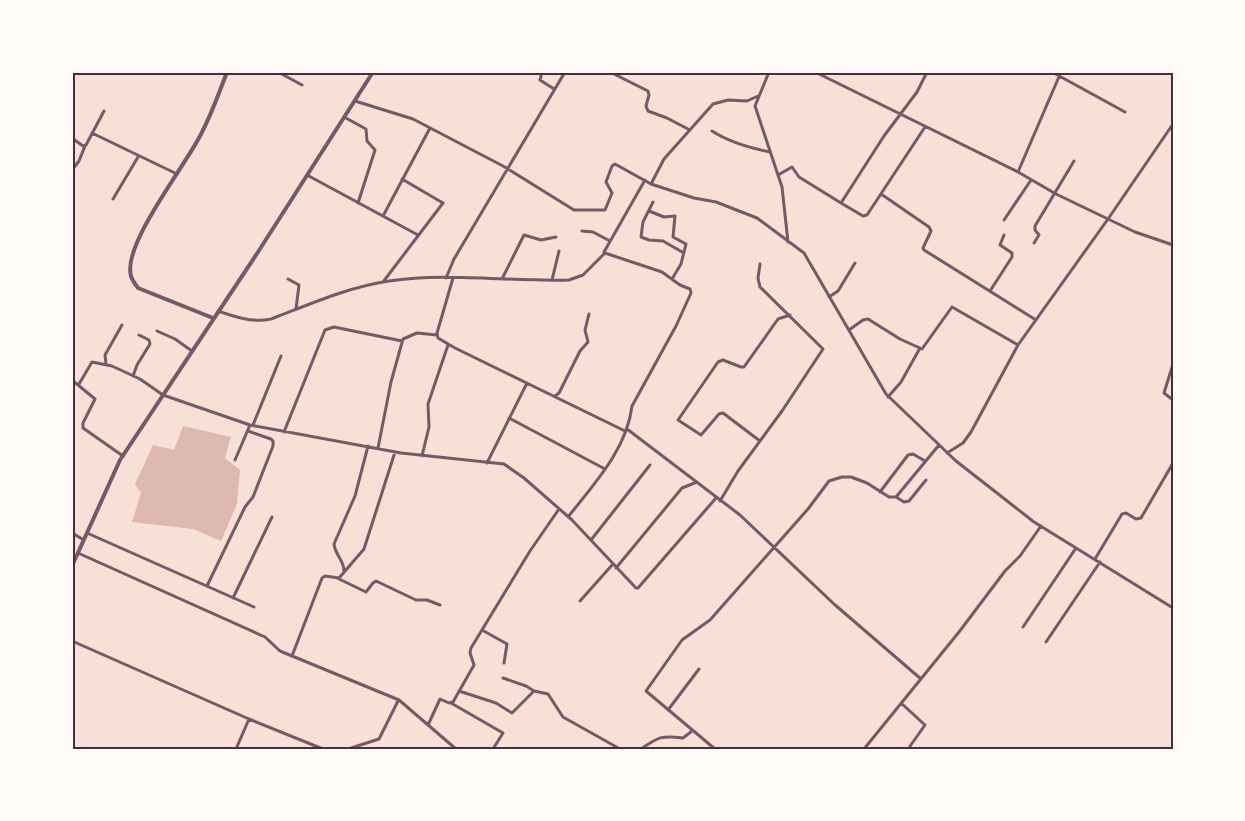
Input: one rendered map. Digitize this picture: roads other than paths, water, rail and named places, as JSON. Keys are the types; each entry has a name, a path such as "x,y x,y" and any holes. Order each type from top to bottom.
{"street":[{"path":"213,318 138,288 131,278 131,261 134,249 201,136 227,72"},
{"path":"278,72 302,85"},
{"path":"72,566 123,456 373,72"},
{"path":"542,72 540,80 554,89"},
{"path":"446,278 454,259 565,72"},
{"path":"610,72 648,91 646,106 648,111 689,130"},
{"path":"769,72 758,96 755,110 782,187 788,242"},
{"path":"815,72 1018,172 1056,194 1135,232 1173,245"},
{"path":"841,203 884,136 901,115 927,72"},
{"path":"1052,72 1060,74 1125,112"},
{"path":"1018,172 1060,74"},
{"path":"651,184 664,159 716,103 728,100 747,101 758,96"},
{"path":"354,100 413,119 507,169 577,210 605,210 612,193 606,182 613,164 651,184 694,198 716,202 757,218 804,253 888,397 947,453 1041,526 1173,608"},
{"path":"72,170 79,161 104,111"},
{"path":"344,117 366,129 367,141 376,152 369,166 365,186 358,203"},
{"path":"947,453 963,442 972,432 1018,345 1173,124"},
{"path":"778,175 792,167 799,177 865,216 925,127"},
{"path":"383,216 430,128"},
{"path":"712,131 751,148 770,152"},
{"path":"92,133 177,174"},
{"path":"72,138 85,146"},
{"path":"113,199 138,156"},
{"path":"1034,243 1040,235 1035,230 1035,226 1074,161"},
{"path":"307,175 418,235"},
{"path":"383,282 443,203 402,179"},
{"path":"218,311 239,318 260,321 344,292 383,282 418,278 576,279 583,275 603,254 645,180"},
{"path":"1004,220 1030,180"},
{"path":"880,194 929,227 931,231 924,250 1036,320"},
{"path":"653,202 641,227 641,237 663,241 684,253"},
{"path":"649,211 664,217 675,216 672,235 686,244 680,267 672,279"},
{"path":"582,231 593,232 610,241"},
{"path":"502,279 525,235 543,241 556,237"},
{"path":"990,292 1012,257 1012,254 1000,245 1004,236"},
{"path":"552,280 559,251"},
{"path":"568,517 605,469 631,420 632,406 676,326 691,293 690,289 662,272 608,253 603,254"},
{"path":"829,297 838,291 855,263"},
{"path":"720,501 823,349 760,287 758,278 760,264"},
{"path":"437,335 453,278"},
{"path":"288,279 299,285 296,310"},
{"path":"888,397 901,382 920,348 924,348 952,307 1018,345"},
{"path":"555,396 559,393 580,351 588,342 585,330 589,314"},
{"path":"759,441 723,413 719,414 701,435 678,420 718,362 723,360 741,368 744,367 778,319 790,315"},
{"path":"849,330 863,320 868,320 920,348"},
{"path":"106,364 105,354 122,325"},
{"path":"284,432 325,330 334,327 402,341"},
{"path":"157,331 175,339 192,351"},
{"path":"378,448 402,341 406,336 417,333 437,335 448,344 626,430 740,515 834,604 921,679"},
{"path":"133,376 150,344 149,340 139,334"},
{"path":"422,456 429,427 428,404 448,344"},
{"path":"235,460 281,356"},
{"path":"79,384 92,362 106,364 133,376 163,395 252,425 395,452 508,466 568,517 633,587 638,588 716,498"},
{"path":"1173,364 1164,393 1173,400"},
{"path":"72,380 94,399 82,423 83,428 123,456"},
{"path":"487,463 527,382"},
{"path":"509,418 605,469"},
{"path":"207,586 245,507 253,497 273,446 271,439 248,431"},
{"path":"896,497 939,445"},
{"path":"344,573 344,564 336,551 335,540 355,496 368,446"},
{"path":"337,578 364,549 395,452"},
{"path":"880,492 908,455 913,454 925,461"},
{"path":"1095,559 1122,514 1136,519 1142,518 1173,463"},
{"path":"591,540 650,465"},
{"path":"716,749 647,692 646,688 682,640 710,620 829,481 851,477 867,483 889,497 896,497 904,502 909,501 926,480"},
{"path":"580,602 682,488 697,482"},
{"path":"451,703 474,665 470,651 530,551 559,509"},
{"path":"233,598 272,517"},
{"path":"864,749 1005,571 1020,556 1041,526"},
{"path":"72,533 84,540"},
{"path":"87,533 254,607"},
{"path":"1023,627 1076,548"},
{"path":"78,553 265,637 280,651 399,700 456,749"},
{"path":"1046,642 1100,562"},
{"path":"292,656 320,582 326,576 337,578 366,592 376,581 416,600 427,600 440,605"},
{"path":"482,630 507,644 504,663"},
{"path":"72,641 323,749"},
{"path":"668,710 699,669"},
{"path":"503,678 550,696 562,717 620,749"},
{"path":"459,691 496,703 512,713 534,691"},
{"path":"428,725 440,699 451,703 503,734 493,749"},
{"path":"348,749 380,739 399,700"},
{"path":"901,703 925,725 908,749"},
{"path":"236,749 249,719"},
{"path":"640,749 660,737 673,735 683,738 693,730"}]}
